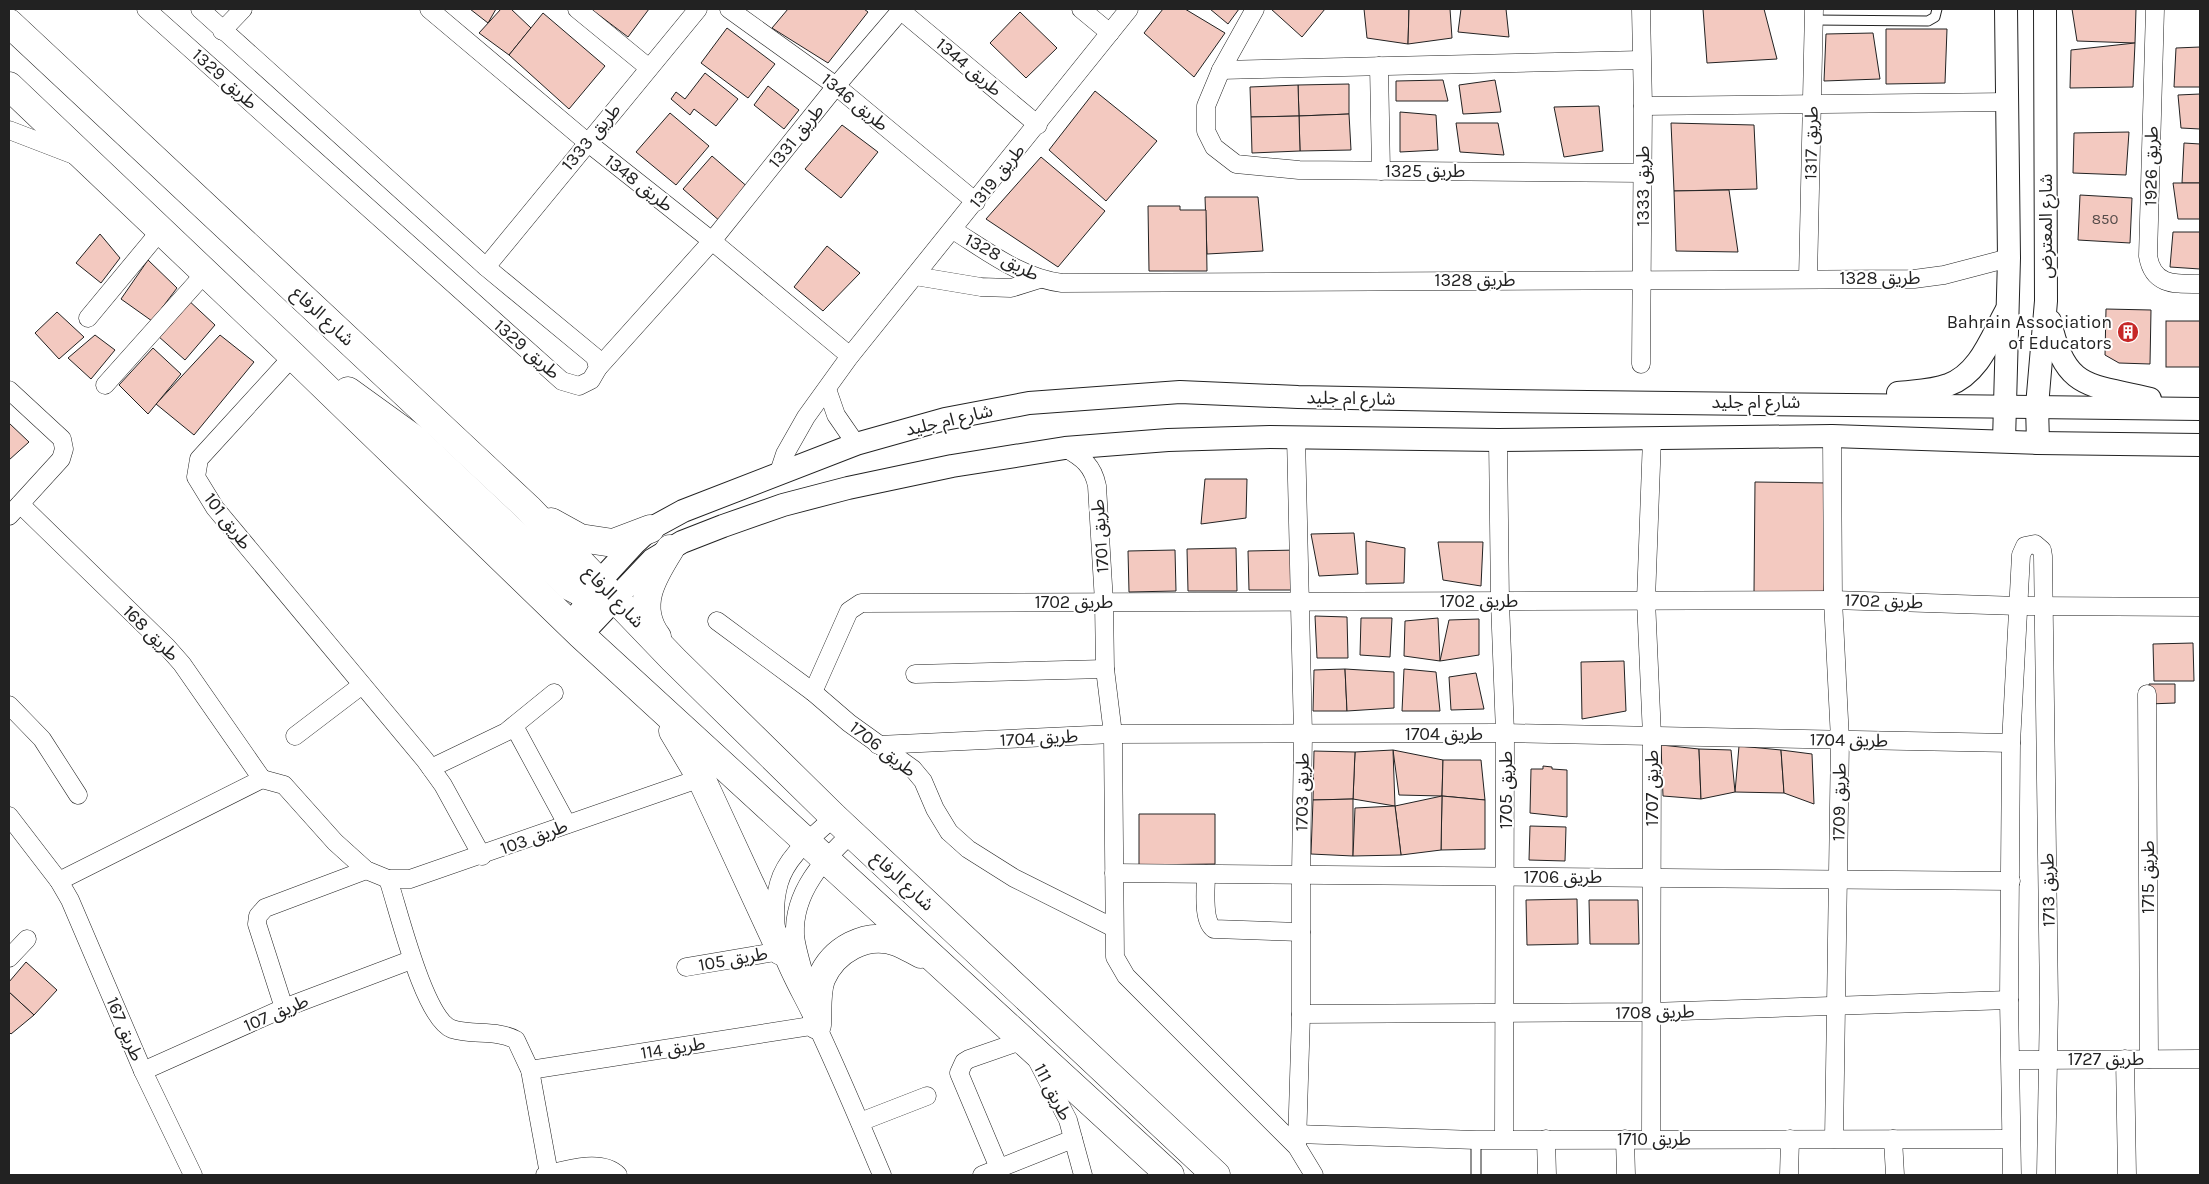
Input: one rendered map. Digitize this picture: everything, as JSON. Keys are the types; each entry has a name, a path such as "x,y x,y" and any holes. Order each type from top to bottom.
{"main road":[{"name":"شارع الرفاع","path":"9,23 529,509 600,592 672,658 843,825 1216,1175"},
{"name":"شارع الرفاع","path":"9,86 206,272 576,631 1170,1175"},
{"path":"299,362 372,407 413,438 571,587 600,592"},
{"path":"529,509 580,538 595,541 613,543 650,529"},
{"path":"670,549 653,576 647,594 646,608 654,634 672,658"},
{"path":"660,708 701,778 781,951"},
{"path":"817,1025 821,980 828,966 838,954 850,946 865,940 896,941 946,968"}],"street":[{"name":"طريق 1329","path":"146,9 562,380 579,386 591,380 598,368 595,357 486,267 222,31 200,9"},
{"path":"222,31 243,9"},
{"name":"طريق 1348","path":"429,9 587,142 712,241 850,356"},
{"path":"577,9 649,68"},
{"name":"طريق 1333","path":"486,267 698,9"},
{"name":"طريق 1346","path":"729,9 836,86 976,202"},
{"name":"طريق 1331","path":"598,368 712,241 836,86 901,9"},
{"name":"طريق 1344","path":"901,9 1038,125"},
{"path":"1081,9 1110,32"},
{"name":"طريق 1319","path":"778,475 794,435 850,356 1038,125 1129,9"},
{"path":"1221,70 1255,9"},
{"name":"طريق 1333","path":"1641,9 1643,106 1641,364"},
{"name":"شارع المعترض","path":"2004,441 2009,258 2006,9"},
{"name":"شارع المعترض","path":"2038,443 2037,406 2046,301 2045,9"},
{"name":"طريق 1926","path":"2155,9 2148,256 2150,265 2162,280 2180,284 2200,284"},
{"name":"طريق 1317","path":"1808,278 1814,14"},
{"path":"1221,70 1641,60"},
{"path":"1379,66 1380,171"},
{"name":"طريق 1325","path":"1221,70 1206,106 1206,131 1214,147 1236,164 1299,170 1642,173"},
{"path":"1643,106 2008,102"},
{"path":"9,130 88,161"},
{"path":"88,318 161,230"},
{"name":"طريق 1328","path":"953,230 1019,271 1040,279 1072,283 1929,278 2009,258"},
{"path":"105,385 206,272"},
{"path":"915,276 981,287 1011,288 1040,279"},
{"path":"2046,301 2054,341 2060,356 2080,380 2092,386 2194,409"},
{"path":"1831,403 1946,386 1962,379 1974,368 2008,308"},
{"name":"طريق 101","path":"299,362 206,451 199,459 196,477 215,508 431,768 482,856"},
{"path":"827,389 836,415 856,444"},
{"name":"طريق 168","path":"9,390 62,439 64,449 61,459 15,510 178,658 262,780"},
{"name":"شارع ام جليد","path":"576,631 600,592 650,529 683,511 856,444 945,419 1029,403 1180,392 1357,398 2194,409"},
{"name":"شارع ام جليد","path":"600,592 670,549 731,523 783,505 848,488 952,466 1065,448 1168,440 1296,438 1498,440 1832,436 2038,443 2200,445"},
{"name":"طريق 1709","path":"1832,436 1833,600 1840,740 1834,1139"},
{"name":"طريق 1703","path":"1296,438 1303,734 1300,875 1301,1014 1297,1140"},
{"name":"طريق 1707","path":"1651,1139 1652,736 1646,600 1652,438"},
{"name":"طريق 1705","path":"1498,440 1500,602 1506,734 1504,1139"},
{"name":"طريق 1701","path":"1065,448 1088,462 1097,486 1104,602 1105,669 1113,734 1115,958 1126,976 1297,1140 1314,1175"},
{"name":"طريق 1713","path":"2012,1175 2010,1000 2011,743 2022,550 2030,544 2035,544 2042,550 2044,604 2049,1002 2046,1175"},
{"name":"طريق 1702","path":"813,692 849,611 860,603 1833,600 2019,606 2044,604 2200,607"},
{"name":"طريق 1706","path":"717,621 813,692 878,745 913,769 923,781 935,809 949,832 968,850 1014,878 1114,928"},
{"path":"915,674 1105,669"},
{"path":"295,736 362,685"},
{"path":"431,768 506,732 554,693"},
{"name":"طريق 1715","path":"2147,694 2149,1059"},
{"path":"9,705 42,739 78,794"},
{"path":"514,726 567,824"},
{"name":"طريق 1704","path":"878,745 1113,734 1506,734 2011,743"},
{"name":"طريق 103","path":"262,780 284,785 314,816 335,842 366,870 388,879 410,879 482,856 567,824 701,778"},
{"path":"59,881 262,780"},
{"name":"طريق 167","path":"9,816 59,881 70,900 143,1071 194,1175"},
{"path":"817,1025 795,937 795,922 816,850 843,825"},
{"path":"843,825 816,850 796,854 786,867 779,882 776,898 776,932 781,951 817,1025 882,1175"},
{"path":"284,1008 257,924 258,916 265,908 366,870"},
{"name":"طريق 1706","path":"1114,873 1506,877 1651,876 2011,881"},
{"path":"1206,874 1206,917 1210,926 1214,929 1301,932"},
{"path":"388,879 411,960 440,1021 451,1029 509,1036 516,1040 530,1070 547,1175 591,1165 618,1175"},
{"path":"9,958 27,939"},
{"name":"طريق 105","path":"686,968 781,951"},
{"name":"طريق 107","path":"143,1071 284,1008 411,960"},
{"name":"طريق 1708","path":"1301,1014 1650,1012 2010,1000"},
{"name":"طريق 114","path":"530,1070 817,1025"},
{"path":"999,1168 959,1073 964,1062 969,1059 1027,1044"},
{"name":"طريق 111","path":"1027,1044 1068,1120 1083,1175"},
{"path":"2125,1059 2127,1175"},
{"name":"طريق 1727","path":"2011,1060 2200,1059"},
{"path":"860,1122 927,1096"},
{"name":"طريق 1710","path":"1297,1140 2011,1138"},
{"name":"طريق 111","path":"982,1175 1073,1139"},
{"path":"1546,1139 1547,1175"},
{"path":"1625,1139 1626,1175"},
{"path":"1789,1175 1790,1139"},
{"path":"1893,1139 1895,1175"}],"lane":[{"path":"1814,14 1928,20 1935,17 1937,9"},
{"path":"1476,1140 1476,1175"}],"building":[{"path":"470,9 496,9 488,23"},
{"path":"501,9 511,9 531,28 509,55 479,33"},
{"path":"591,9 649,9 628,37"},
{"path":"788,9 864,9 868,12 828,63 772,28"},
{"path":"1163,9 1185,9 1225,33 1194,77 1144,33"},
{"path":"1210,9 1239,9 1228,24"},
{"path":"1271,9 1325,9 1302,37"},
{"path":"1364,9 1409,9 1408,44 1367,38"},
{"path":"1409,9 1450,9 1452,38 1408,44"},
{"path":"1461,9 1506,9 1509,37 1458,32"},
{"path":"1703,9 1764,9 1777,59 1707,63"},
{"path":"2072,9 2136,9 2135,43 2077,41"},
{"path":"1020,12 1057,48 1026,78 990,43"},
{"path":"543,13 605,66 569,109 509,55"},
{"path":"727,28 775,64 748,98 701,63"},
{"path":"1886,29 1947,29 1945,83 1886,84"},
{"path":"1873,33 1880,79 1824,81 1826,34"},
{"path":"2135,43 2133,87 2070,88 2071,50"},
{"path":"2200,47 2200,87 2174,87 2176,48"},
{"path":"705,73 738,99 716,126 694,109 690,115 671,99 676,92 685,99"},
{"path":"1443,80 1448,101 1396,101 1396,81"},
{"path":"1495,80 1501,112 1463,114 1459,85"},
{"path":"1349,84 1349,114 1299,116 1298,85"},
{"path":"1298,85 1299,116 1251,117 1250,87"},
{"path":"768,86 799,110 784,129 754,105"},
{"path":"1095,91 1157,141 1106,201 1049,150"},
{"path":"2200,94 2200,129 2181,128 2178,95"},
{"path":"1599,106 1603,151 1564,157 1554,107"},
{"path":"1400,112 1436,115 1438,150 1400,152"},
{"path":"670,113 709,146 676,185 636,152"},
{"path":"1349,114 1351,150 1300,151 1299,116"},
{"path":"1299,116 1300,151 1252,153 1251,117"},
{"path":"1456,123 1498,123 1504,155 1460,152"},
{"path":"1671,123 1754,125 1757,189 1674,191"},
{"path":"842,125 878,152 841,198 805,169"},
{"path":"2129,132 2126,175 2073,173 2074,133"},
{"path":"2184,143 2200,144 2200,183 2182,183"},
{"path":"712,156 750,189 721,222 683,189"},
{"path":"1041,157 1105,211 1058,267 986,219"},
{"path":"2173,183 2200,183 2200,219 2178,219"},
{"path":"1729,190 1738,252 1676,251 1674,191"},
{"path":"2080,195 2132,198 2130,243 2078,240"},
{"path":"1205,197 1258,197 1263,251 1207,254"},
{"path":"1148,206 1180,206 1180,210 1206,210 1207,271 1149,271"},
{"path":"2173,232 2200,232 2200,269 2170,267"},
{"path":"100,234 120,258 101,283 76,263"},
{"path":"827,246 860,273 823,311 794,287"},
{"path":"148,260 177,288 152,321 121,299"},
{"path":"186,298 215,325 185,360 158,336"},
{"name":"Bahrain Association of Educators","path":"2106,309 2151,310 2150,364 2119,363 2105,355"},
{"path":"57,312 84,337 59,359 35,333"},
{"path":"2166,321 2200,321 2200,367 2166,367"},
{"path":"95,335 115,350 91,379 68,358"},
{"path":"220,335 254,362 194,435 156,404"},
{"path":"153,348 181,374 148,414 119,385"},
{"path":"9,423 29,442 9,460"},
{"path":"1205,479 1247,479 1246,518 1201,524"},
{"path":"1755,482 1829,483 1824,593 1754,592"},
{"path":"1354,533 1358,574 1319,576 1311,534"},
{"path":"1366,541 1405,548 1404,583 1366,584"},
{"path":"1438,542 1483,542 1481,586 1443,580"},
{"path":"1236,548 1237,591 1188,591 1187,549"},
{"path":"1175,550 1176,591 1129,592 1128,551"},
{"path":"1298,550 1298,590 1249,590 1248,551"},
{"path":"1315,616 1347,617 1348,658 1317,658"},
{"path":"1361,618 1392,618 1390,657 1360,655"},
{"path":"1438,618 1440,661 1404,656 1405,621"},
{"path":"1479,619 1479,655 1440,661 1449,620"},
{"path":"2193,643 2194,681 2154,681 2153,644"},
{"path":"1624,661 1626,711 1582,719 1581,662"},
{"path":"1345,669 1347,711 1313,711 1314,670"},
{"path":"1345,669 1394,672 1394,708 1347,711"},
{"path":"1404,669 1436,672 1440,711 1402,711"},
{"path":"1476,673 1484,709 1451,710 1449,677"},
{"path":"2149,684 2175,684 2175,703 2149,704"},
{"path":"1661,745 1699,749 1701,799 1663,796"},
{"path":"1739,746 1781,750 1784,793 1735,792"},
{"path":"1699,749 1731,750 1735,792 1701,799"},
{"path":"1393,750 1443,760 1442,796 1399,795"},
{"path":"1393,750 1395,806 1353,799 1355,752"},
{"path":"1781,750 1812,754 1814,804 1784,793"},
{"path":"1314,751 1355,752 1353,799 1313,800"},
{"path":"1443,760 1481,760 1485,800 1442,796"},
{"path":"1543,766 1567,770 1567,817 1530,813 1531,769 1543,769"},
{"path":"1442,796 1485,800 1485,849 1441,850"},
{"path":"1442,796 1441,850 1401,855 1395,806"},
{"path":"1353,799 1353,856 1311,854 1313,800"},
{"path":"1395,806 1401,855 1353,856 1355,808"},
{"path":"1139,814 1215,814 1215,864 1139,865"},
{"path":"1530,826 1566,827 1565,861 1529,860"},
{"path":"1577,899 1578,944 1527,945 1526,900"},
{"path":"1589,900 1638,900 1639,944 1590,944"},
{"path":"26,962 57,990 34,1015 9,992 9,982"},
{"path":"9,992 34,1015 11,1034 9,1032"}],"place":[{"name":"Bahrain Association of Educators","path":"2128,332"}]}
